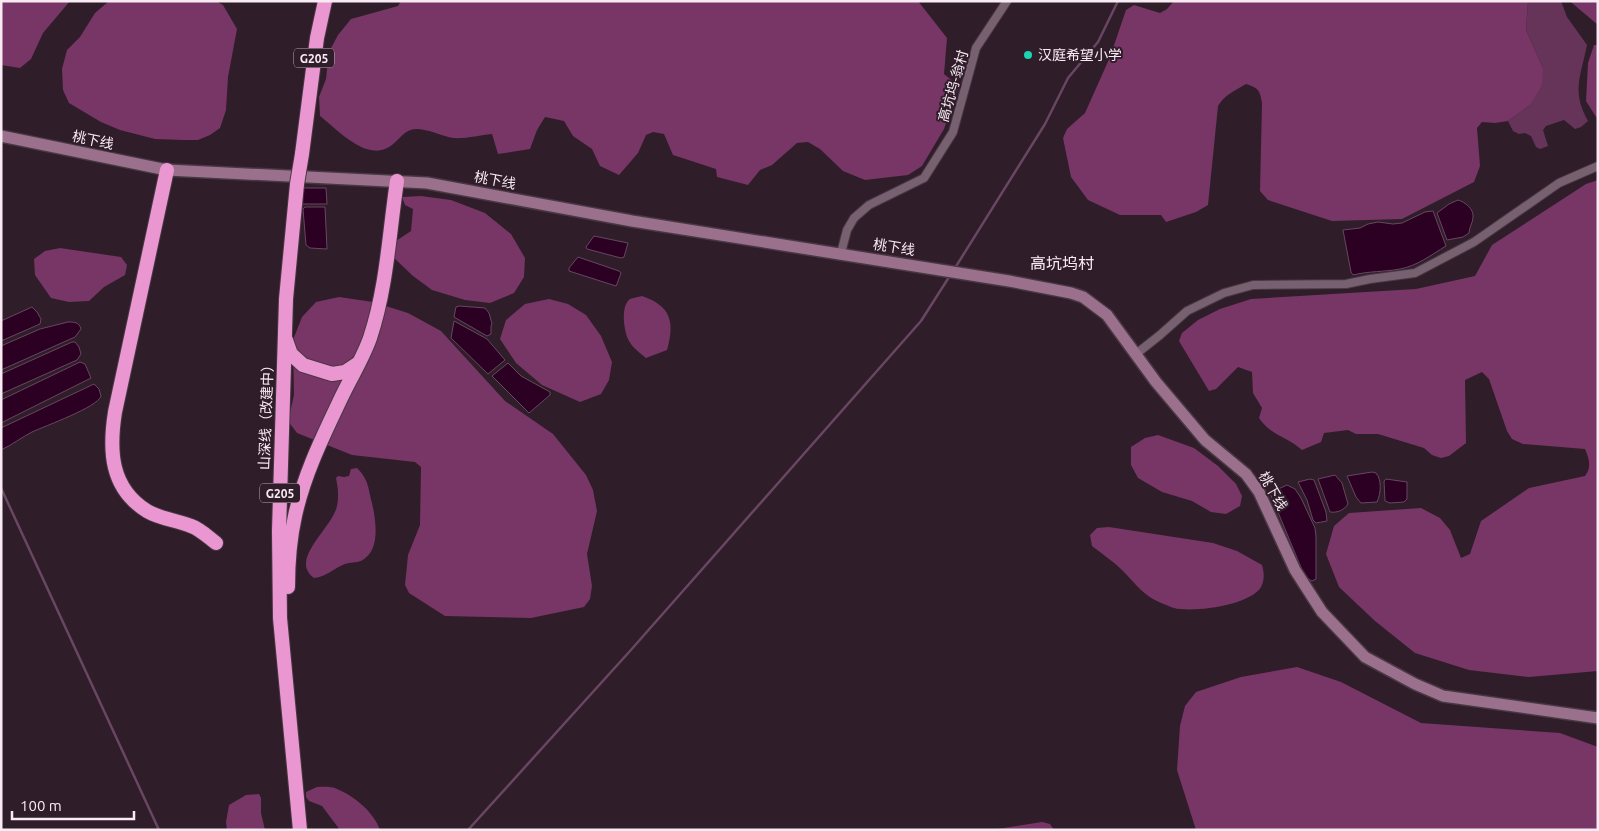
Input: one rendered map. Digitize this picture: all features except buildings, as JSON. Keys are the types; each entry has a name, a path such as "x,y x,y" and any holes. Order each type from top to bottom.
{"highway":[{"name":"山深线（改建中）","path":"300,830 280,618 279,531 286,299 293,219 317,38 325,1"},
{"path":"167,170 115,412 111,437 113,462 119,480 131,497 148,511 193,526 216,543"},
{"path":"286,686 288,580 295,516 312,464 369,340 377,316 388,262 397,181"},
{"path":"285,335 292,354 304,365 332,374 345,372 357,364"}],"main road":[{"name":"桃下线","path":"1,136 167,170 427,183 632,221 948,270 1071,293 1088,300 1107,315 1175,406 1205,440 1246,474 1259,492 1295,570 1322,612 1365,657 1415,684 1443,696 1598,718"}],"street":[{"name":"高坑坞-翁村","path":"841,254 847,230 854,218 869,205 924,178 953,132 976,48 1007,1"},
{"path":"1136,354 1187,311 1224,293 1253,285 1346,284 1415,272 1474,242 1559,183 1598,166"}],"shaded area":[{"path":"1,1 70,1 43,33 31,59 20,68 1,65"},
{"path":"109,1 216,1 223,5 237,29 228,77 226,110 220,128 198,140 155,139 120,130 101,122 69,103 63,90 62,69 67,50 80,37 95,13"},
{"path":"401,1 918,1 947,38 944,74 959,86 944,129 922,166 908,175 865,180 843,171 820,149 808,142 797,143 772,165 760,170 748,185 717,177 716,169 673,155 664,134 653,132 646,135 638,153 619,175 600,166 592,149 573,136 564,121 545,117 537,130 530,149 498,154 492,134 453,138 416,129 406,132 392,145 383,150 363,148 344,136 320,116 319,97 326,79 329,52 338,35 351,19 398,6"},
{"path":"1174,1 1528,1 1526,30 1543,68 1542,85 1530,105 1508,121 1482,122 1477,128 1480,166 1474,182 1402,219 1332,221 1268,200 1260,191 1262,103 1258,90 1246,84 1227,96 1218,106 1208,205 1196,212 1166,222 1161,215 1120,215 1088,200 1071,177 1063,138 1067,129 1085,113 1110,57 1126,10 1134,5 1160,13 1167,9"},
{"path":"1528,1 1561,1 1567,17 1587,45 1580,75 1579,92 1580,101 1588,121 1575,129 1564,120 1546,126 1543,130 1548,146 1540,149 1536,147 1531,136 1513,131 1508,121 1530,105 1543,68 1526,30"},
{"path":"1571,1 1598,1 1598,25 1572,3"},
{"path":"1594,45 1598,45 1598,120 1586,101 1588,63"},
{"path":"1598,180 1598,671 1529,677 1469,670 1415,653 1375,621 1339,587 1326,554 1334,526 1349,513 1421,508 1440,518 1450,530 1461,558 1470,554 1481,521 1529,488 1585,476 1589,460 1585,449 1523,444 1512,439 1507,431 1489,379 1482,372 1465,380 1466,443 1449,456 1441,458 1432,455 1424,448 1378,434 1356,434 1348,430 1324,433 1321,442 1302,450 1269,429 1259,418 1262,408 1253,393 1252,372 1238,367 1216,389 1209,391 1179,341 1182,333 1198,320 1220,309 1251,299 1416,289 1475,276 1492,245 1586,184"},
{"path":"301,188 326,188 327,204 302,204"},
{"path":"421,196 451,200 485,213 511,234 525,258 524,277 514,293 490,303 465,300 432,290 413,276 393,257 396,241 411,231 413,209 405,205 402,197"},
{"path":"1458,200 1466,204 1473,214 1469,233 1463,237 1447,240 1437,213"},
{"path":"305,207 325,207 327,249 310,248 306,245 303,209"},
{"path":"1433,211 1446,246 1424,260 1406,268 1353,275 1343,230 1360,228 1378,222 1402,223 1425,212"},
{"path":"594,236 628,243 624,257 621,258 587,249 586,247"},
{"path":"60,248 121,257 127,265 125,275 104,287 89,301 69,302 51,298 35,275 34,259 45,251"},
{"path":"578,257 619,271 621,273 616,286 569,271 569,268"},
{"path":"642,296 652,300 665,310 671,331 667,350 646,358 629,341 624,319 627,302 630,299"},
{"path":"339,297 373,302 408,313 441,331 505,401 553,434 586,475 593,490 597,511 587,554 592,586 590,599 584,607 531,618 445,616 409,593 405,585 408,555 420,525 421,467 415,462 352,455 297,433 288,421 294,395 293,340 302,317 316,302"},
{"path":"549,299 568,304 586,315 601,336 612,362 609,380 601,394 580,402 542,385 516,363 500,339 506,320 525,304"},
{"path":"32,307 41,319 40,324 1,341 1,321"},
{"path":"456,307 485,308 489,313 492,324 491,334 487,336 454,317"},
{"path":"454,321 487,339 505,360 488,374 451,338"},
{"path":"68,322 76,323 81,329 75,337 1,370 1,346 40,329"},
{"path":"75,342 79,347 81,354 77,360 1,394 1,374"},
{"path":"80,362 85,364 91,378 1,423 1,400"},
{"path":"508,363 521,376 550,392 550,395 529,413 492,376"},
{"path":"94,384 99,389 101,396 91,405 32,432 1,450 1,428"},
{"path":"1158,435 1194,448 1218,466 1236,484 1242,496 1240,506 1226,514 1211,512 1192,501 1162,492 1138,478 1131,465 1131,447 1145,438"},
{"path":"357,468 366,480 369,488 376,527 372,550 361,561 345,564 314,578 307,569 307,558 337,506 338,489 336,478 338,476 349,476 351,469"},
{"path":"1376,473 1379,479 1380,491 1377,502 1361,503 1356,497 1347,476"},
{"path":"1335,475 1342,483 1348,504 1340,511 1330,512 1318,479"},
{"path":"1386,479 1407,482 1407,499 1404,502 1390,503 1385,501 1384,481"},
{"path":"1314,480 1326,512 1327,521 1316,523 1313,520 1307,500 1298,482"},
{"path":"1287,485 1295,489 1301,498 1315,528 1316,579 1312,581 1305,577 1270,493"},
{"path":"1109,527 1213,543 1237,551 1262,565 1264,576 1261,587 1246,599 1234,603 1207,608 1174,608 1149,596 1119,567 1092,546 1090,535 1097,528"},
{"path":"1297,667 1341,682 1421,723 1560,733 1598,747 1598,830 1196,830 1177,770 1180,726 1185,706 1196,692 1241,677"},
{"path":"317,787 335,788 350,796 363,805 373,817 380,830 340,830 322,806 309,801 306,797 306,792"},
{"path":"259,794 265,830 227,830 226,822 229,805 246,795"},
{"path":"1042,822 1050,824 1054,830 991,830"}],"waterway":[{"path":"955,268 1045,124 1068,78 1098,42 1118,1"},
{"path":"468,830 630,651 921,321 951,274"},
{"path":"1,488 159,830"}],"place":[{"name":"汉庭希望小学","path":"1028,55"}],"district":[{"name":"高坑坞村","path":"1062,263"}]}
